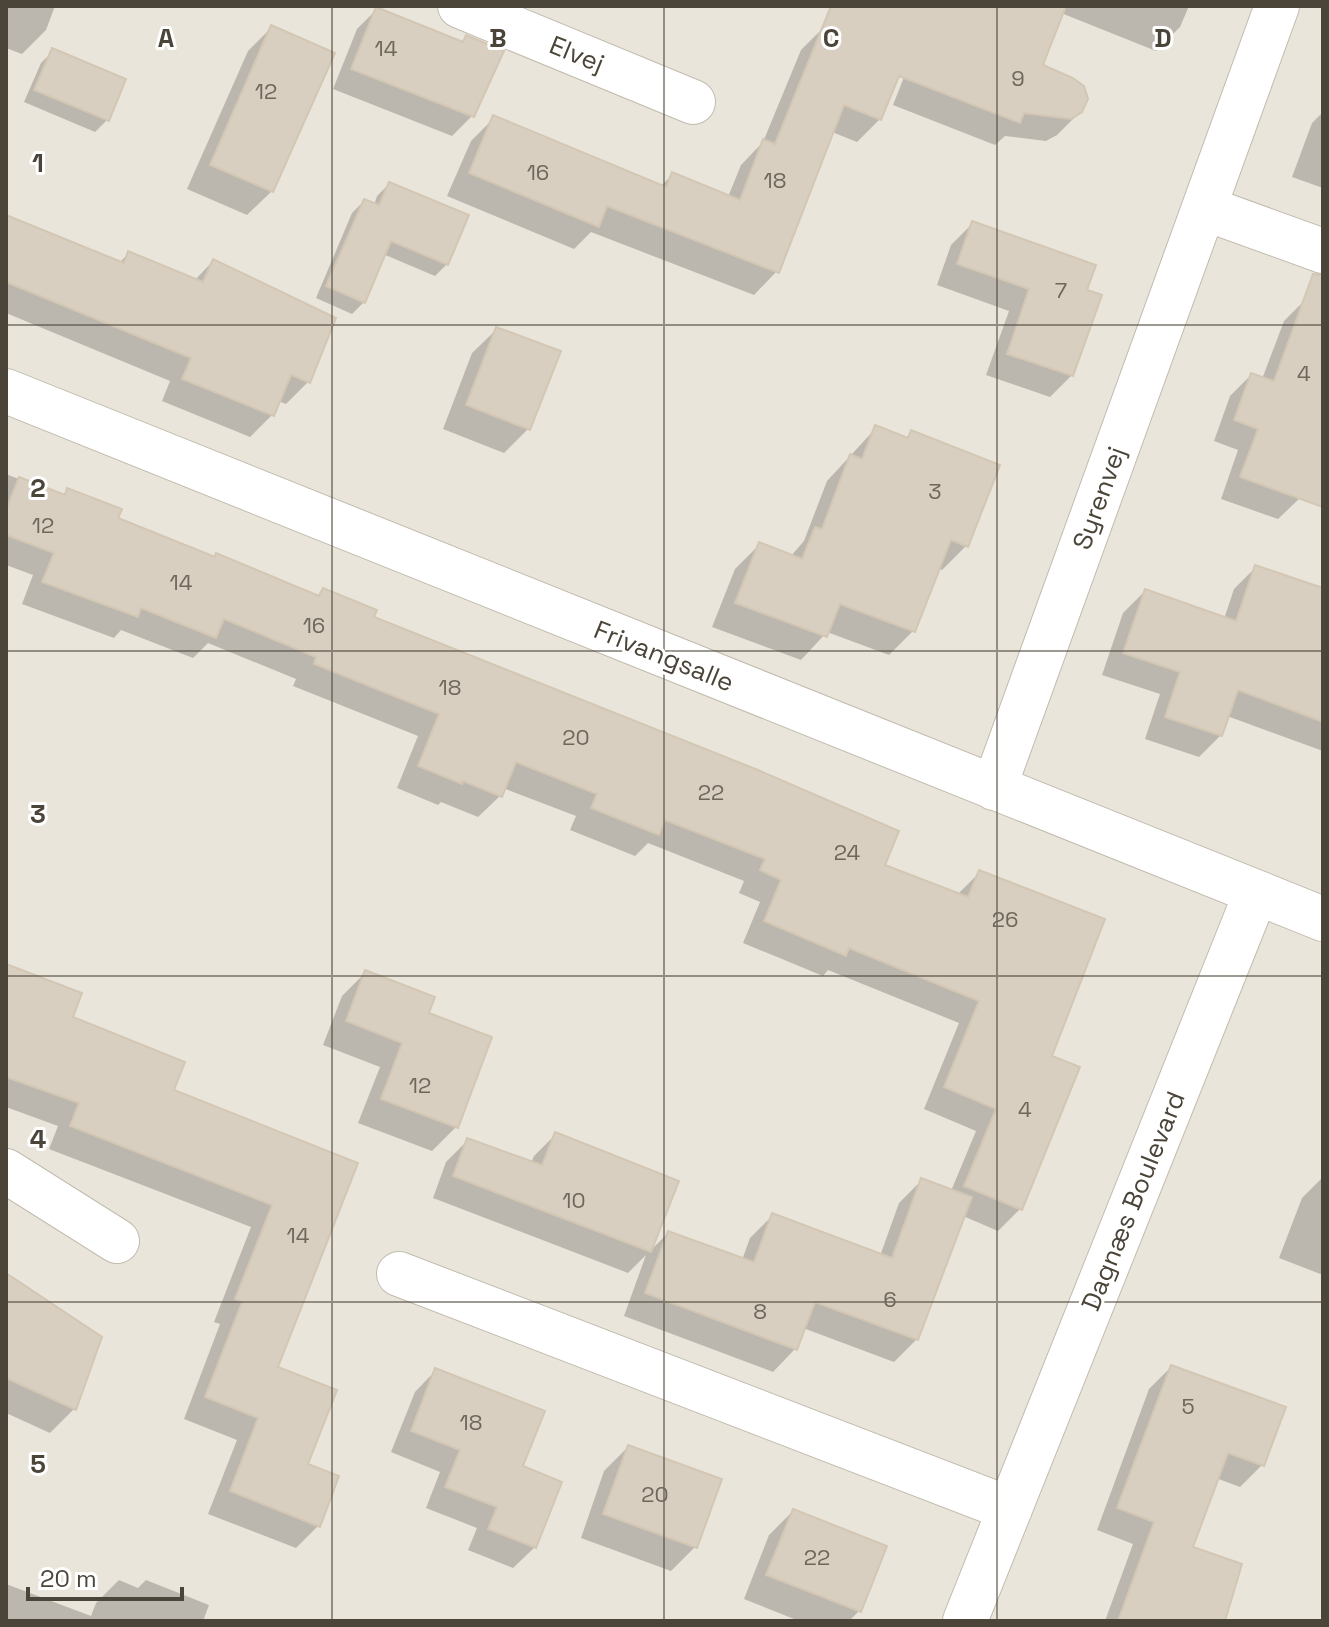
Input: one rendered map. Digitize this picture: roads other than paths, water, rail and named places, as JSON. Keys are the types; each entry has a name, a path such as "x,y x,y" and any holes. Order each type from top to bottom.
{"street":[{"name":"Elvej","path":"460,6 693,102"},
{"name":"Syrenvej","path":"994,788 1277,6"},
{"path":"1204,208 1323,251"},
{"name":"Frivangsalle","path":"6,391 1323,919"},
{"name":"Dagnæs Boulevard","path":"965,1621 1256,893"},
{"path":"6,1171 117,1241"},
{"path":"399,1274 1010,1509"}]}
